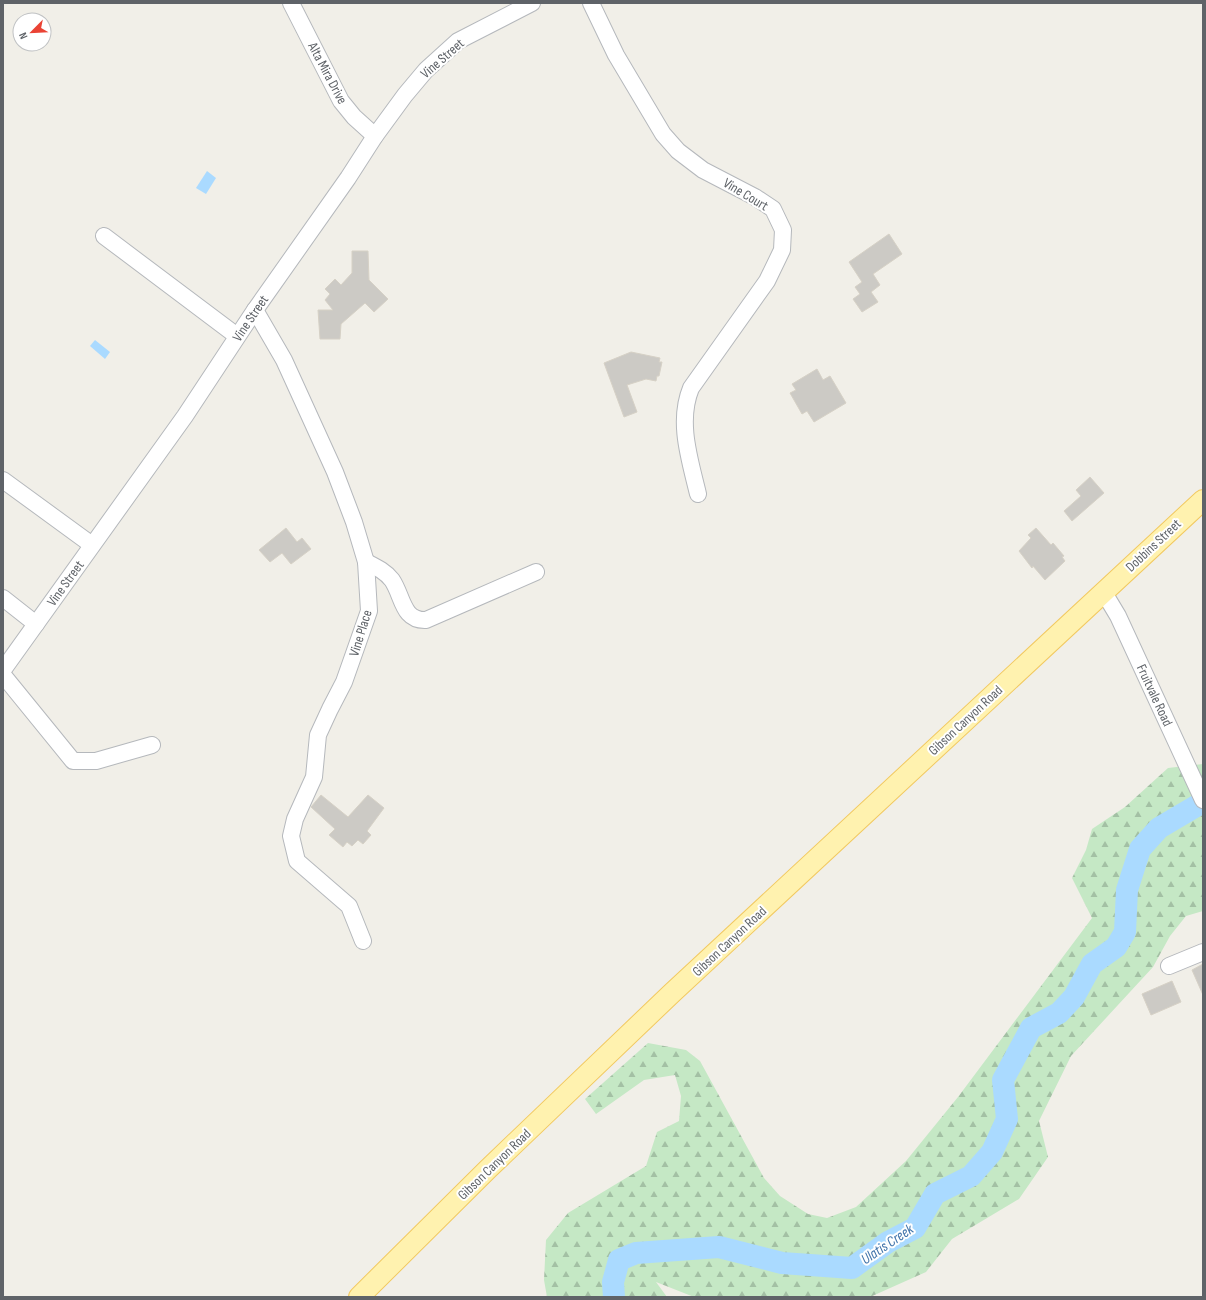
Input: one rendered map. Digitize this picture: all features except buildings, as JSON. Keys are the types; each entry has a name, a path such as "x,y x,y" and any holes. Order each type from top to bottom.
{"main road":[{"name":"Dobbins Street","path":"1104,591 1203,500"},
{"name":"Gibson Canyon Road","path":"359,1297 488,1169 672,993 1104,591"}],"street":[{"name":"Alta Mira Drive","path":"291,3 341,101 354,117 375,136"},
{"name":"Vine Street","path":"3,670 185,416 237,336 348,178 375,136 426,70 458,41 532,3"},
{"name":"Vine Court","path":"590,3 616,55 663,134 678,151 703,170 755,197 773,209 783,230 782,250 767,281 691,388 686,401 684,423 698,494"},
{"path":"104,236 237,336"},
{"name":"Vine Place","path":"255,310 284,360 335,472 354,522 366,562 369,612 344,682 318,735 314,777 294,818 291,836 297,861 349,906 363,941"},
{"path":"3,480 92,545"},
{"path":"366,562 383,570 398,591 406,613 412,618 421,620 426,620 536,572"},
{"name":"Fruitvale Road","path":"1104,591 1118,616 1203,800"},
{"path":"3,598 36,624"},
{"path":"3,675 73,761 96,761 152,745"},
{"path":"1169,966 1203,952"}],"green space":[{"path":"1203,764 1203,911 1186,916 1170,936 1153,967 1071,1056 1039,1121 1048,1157 1019,1199 952,1239 926,1272 870,1297 694,1297 656,1282 667,1297 547,1297 544,1280 546,1240 568,1213 646,1166 657,1132 679,1121 681,1096 675,1075 644,1080 596,1114 585,1099 648,1043 686,1050 700,1061 764,1178 780,1196 808,1214 827,1218 856,1207 906,1161 958,1097 1092,918 1072,878 1086,850 1092,829 1125,807 1168,768"}],"water":[{"path":"207,171 216,178 206,194 196,188"},
{"path":"95,340 110,352 105,359 90,346"}],"waterway":[{"name":"Ulatis Creek","path":"614,1297 613,1282 619,1260 636,1253 719,1247 782,1263 852,1268 888,1242 915,1228 935,1194 971,1176 992,1152 1007,1119 1003,1080 1031,1028 1059,1013 1074,997 1092,964 1116,947 1125,932 1127,890 1140,849 1159,828 1203,802"}]}
